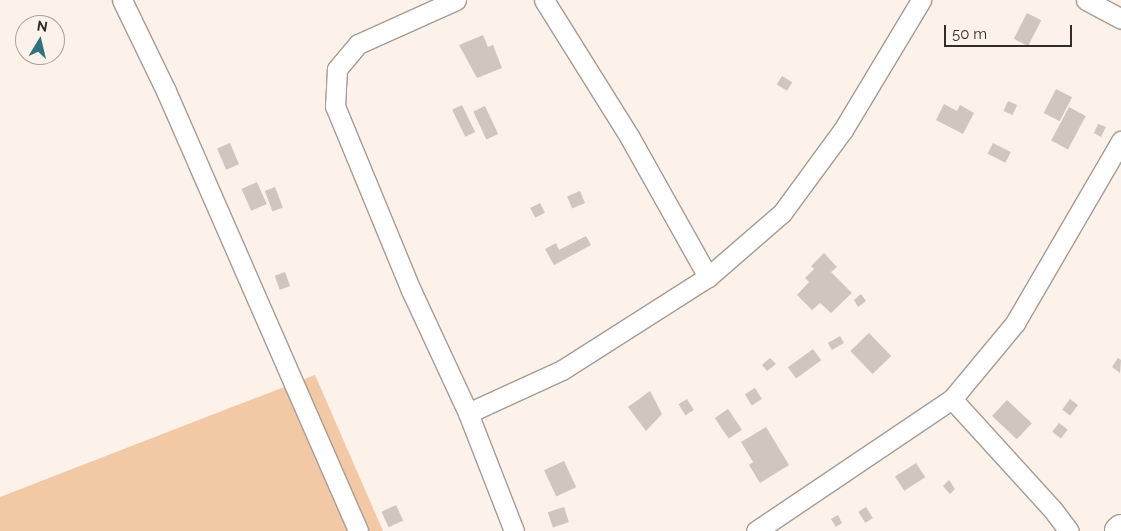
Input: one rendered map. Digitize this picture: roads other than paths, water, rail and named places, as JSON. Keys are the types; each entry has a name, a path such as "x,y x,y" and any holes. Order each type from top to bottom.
{"street":[{"path":"122,0 166,91 358,531"},
{"path":"456,0 358,44 337,69 335,106 412,290 468,413 514,531"},
{"path":"544,0 629,136 708,277"},
{"path":"468,413 562,370 708,277 782,214 843,130 921,0"},
{"path":"1086,0 1121,19"},
{"path":"756,531 952,399 1015,323 1121,141"},
{"path":"952,399 1053,510 1069,531"}]}
